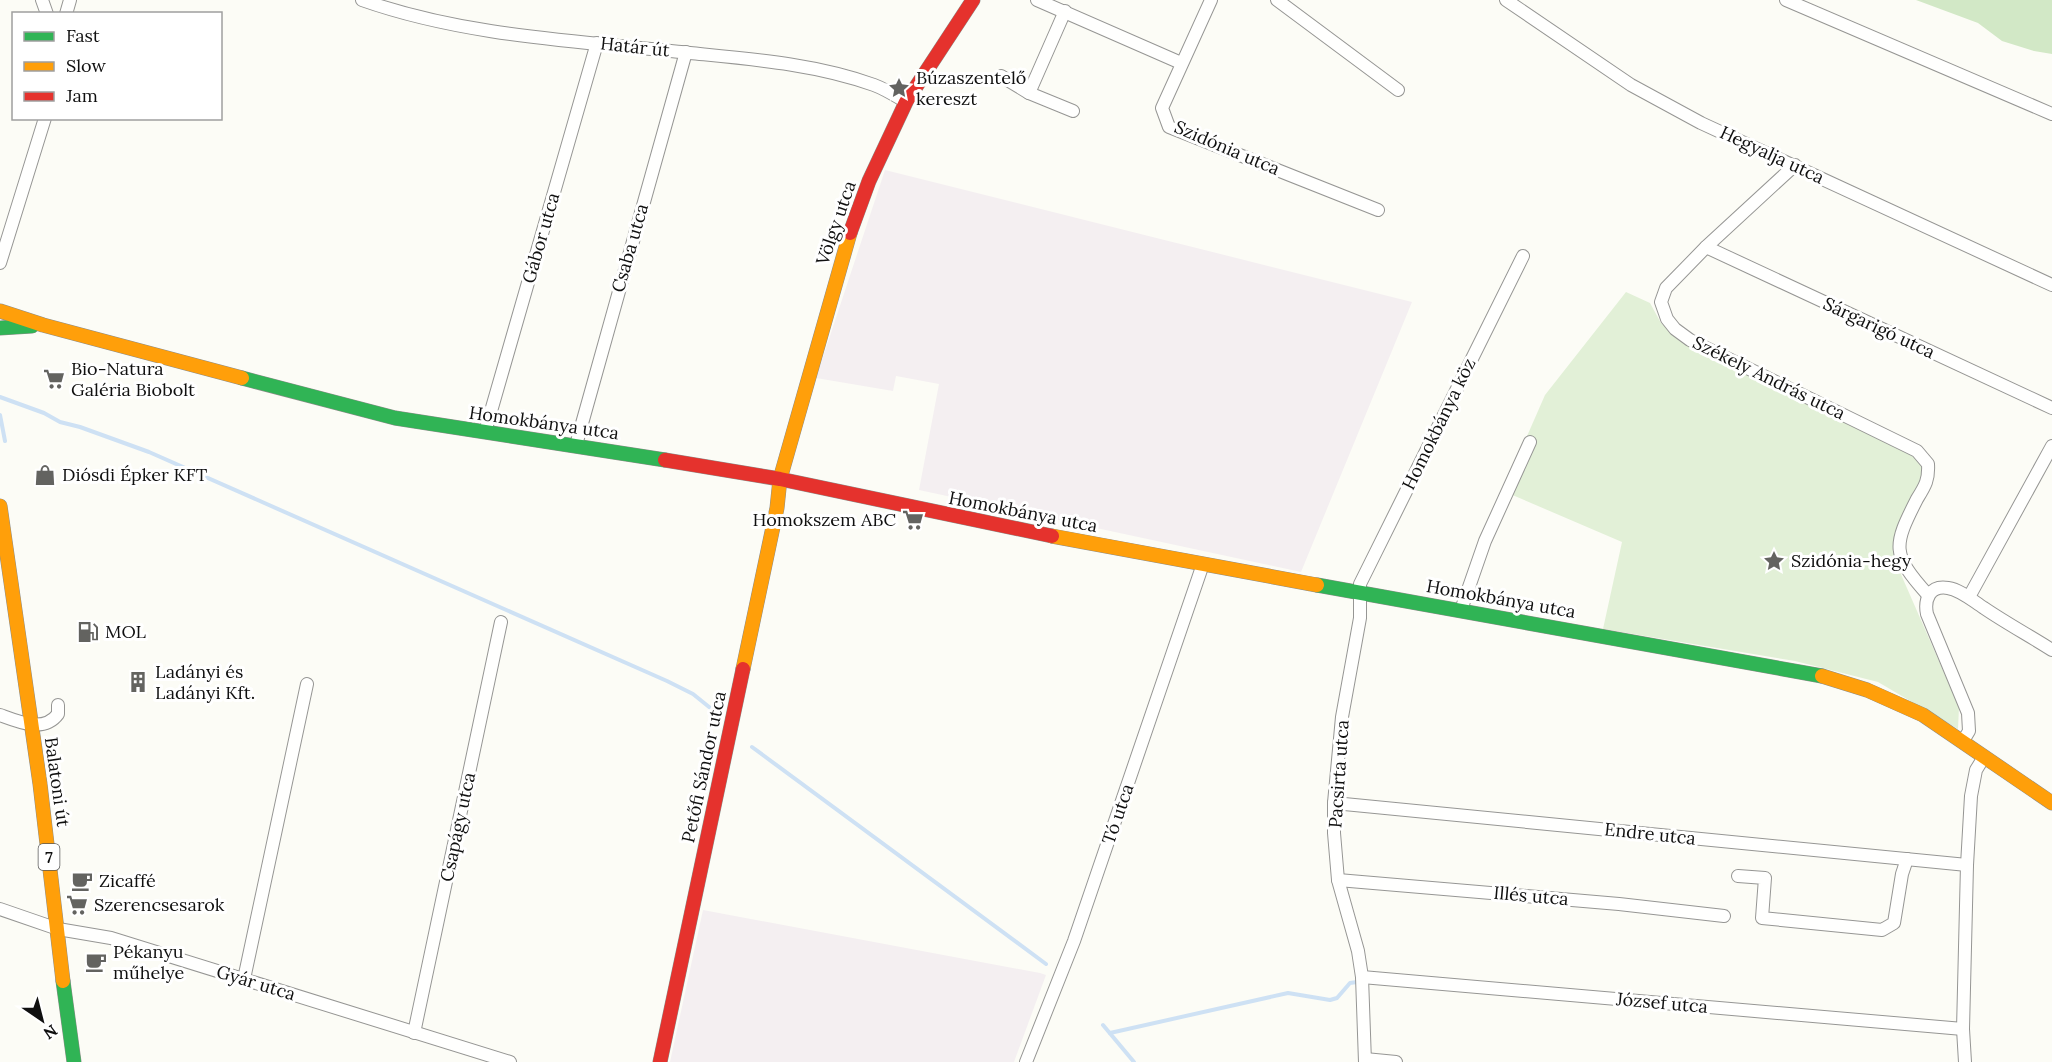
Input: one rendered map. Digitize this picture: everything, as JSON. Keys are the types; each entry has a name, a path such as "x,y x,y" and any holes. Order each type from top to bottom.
{"street":[{"name":"Határ út","path":"362,0 427,20 539,38 752,59 822,71 874,86 906,102"},
{"name":"Völgy utca","path":"780,479 845,245 869,181 906,102 973,0"},
{"path":"1037,0 1181,63"},
{"name":"Szidónia utca","path":"1211,0 1162,108 1169,127 1378,210"},
{"path":"1277,0 1398,90"},
{"name":"Hegyalja utca","path":"1506,0 1631,85 1701,123 2052,285"},
{"path":"1786,0 2052,114"},
{"path":"1029,93 1065,11"},
{"name":"Gábor utca","path":"485,432 597,43"},
{"name":"Csaba utca","path":"576,445 686,52"},
{"path":"1001,76 1029,93 1073,111"},
{"path":"0,263 44,120"},
{"name":"Székely András utca","path":"1795,165 1666,288 1661,302 1667,319 1675,329 1690,340 1917,451 1928,464 1929,478 1903,526 1898,542 1901,560 1913,579 1928,595"},
{"name":"Sárgarigó utca","path":"1706,248 2052,408"},
{"name":"Homokbánya köz","path":"1360,592 1360,584 1523,256"},
{"name":"Homokbánya utca","path":"0,311 43,325 395,418 780,479 979,522 1815,674 1859,687 1923,715 2052,803"},
{"name":"Homokbánya utca","path":"0,328 43,325"},
{"path":"1461,610 1485,541 1530,442"},
{"path":"1969,597 2052,446"},
{"name":"Petőfi Sándor utca","path":"660,1062 777,508 780,479"},
{"name":"Balatoni út","path":"0,507 31,724 74,1062"},
{"name":"Tó utca","path":"1026,1062 1074,941 1203,564"},
{"path":"1963,741 1969,731 1968,713 1927,614 1925,603 1928,595 1935,589 1948,588 1969,597 2052,650"},
{"name":"Pacsirta utca","path":"1360,592 1360,618 1342,717 1334,803 1334,833 1338,880 1358,951 1362,977 1365,1061"},
{"name":"Csapágy utca","path":"414,1033 501,622"},
{"path":"244,979 307,684"},
{"path":"0,715 31,724 47,723 58,714 58,705"},
{"path":"1965,1062 1963,1029 1971,796 1976,770 1984,757"},
{"name":"Endre utca","path":"1334,803 1967,865"},
{"path":"1738,876 1765,878 1762,918 1882,930 1894,923 1902,874 1907,859"},
{"name":"Illés utca","path":"1338,880 1619,904 1724,916"},
{"name":"Gyár utca","path":"0,909 58,929 111,938 510,1062"},
{"name":"József utca","path":"1362,977 1963,1029"},
{"path":"1365,1061 1396,1062"}],"shaded area":[{"path":"885,170 1412,302 1301,572 919,490 939,384 896,376 893,391 816,378"},
{"path":"703,910 1046,975 1014,1062 670,1062"}],"green space":[{"path":"1916,0 2052,0 2052,54 2002,41 1978,23"},
{"path":"1626,292 1650,303 1661,323 1686,344 1918,452 1922,465 1922,479 1896,530 1896,563 1959,707 1958,729 1878,682 1795,661 1603,629 1622,542 1503,491 1545,395"}],"waterway":[{"path":"0,397 44,413 60,422 149,452 667,681 693,694 719,715"},
{"path":"0,415 5,441"},
{"path":"752,747 1046,964"},
{"path":"1110,1033 1288,993 1330,1000 1337,998 1350,983 1357,982"},
{"path":"1103,1025 1134,1062"}],"traffic: fast":[{"path":"0,328 32,326"},
{"path":"242,378 395,418 665,460"},
{"path":"1317,585 1822,676"},
{"path":"63,981 74,1062"}],"traffic: slow":[{"path":"743,669 777,508 780,479 850,233"},
{"path":"0,311 43,325 242,378"},
{"path":"0,506 40,784 63,981"},
{"path":"1052,536 1317,585"},
{"path":"1822,676 1867,690 1923,715 2052,803"}],"traffic: jam":[{"path":"850,233 869,181 906,102 973,0"},
{"path":"665,460 780,479 1052,536"},
{"path":"660,1062 743,669"}],"place":[{"name":"Búzaszentelő kereszt","path":"899,88"},
{"name":"Bio-Natura Galéria Biobolt","path":"54,379"},
{"name":"Diósdi Épker KFT","path":"45,475"},
{"name":"Homokszem ABC","path":"913,520"},
{"name":"Szidónia-hegy","path":"1774,561"},
{"name":"MOL","path":"88,632"},
{"name":"Ladányi és Ladányi Kft.","path":"138,682"},
{"name":"Zicaffé","path":"82,881"},
{"name":"Szerencsesarok","path":"77,905"},
{"name":"Pékanyu műhelye","path":"96,962"}]}
